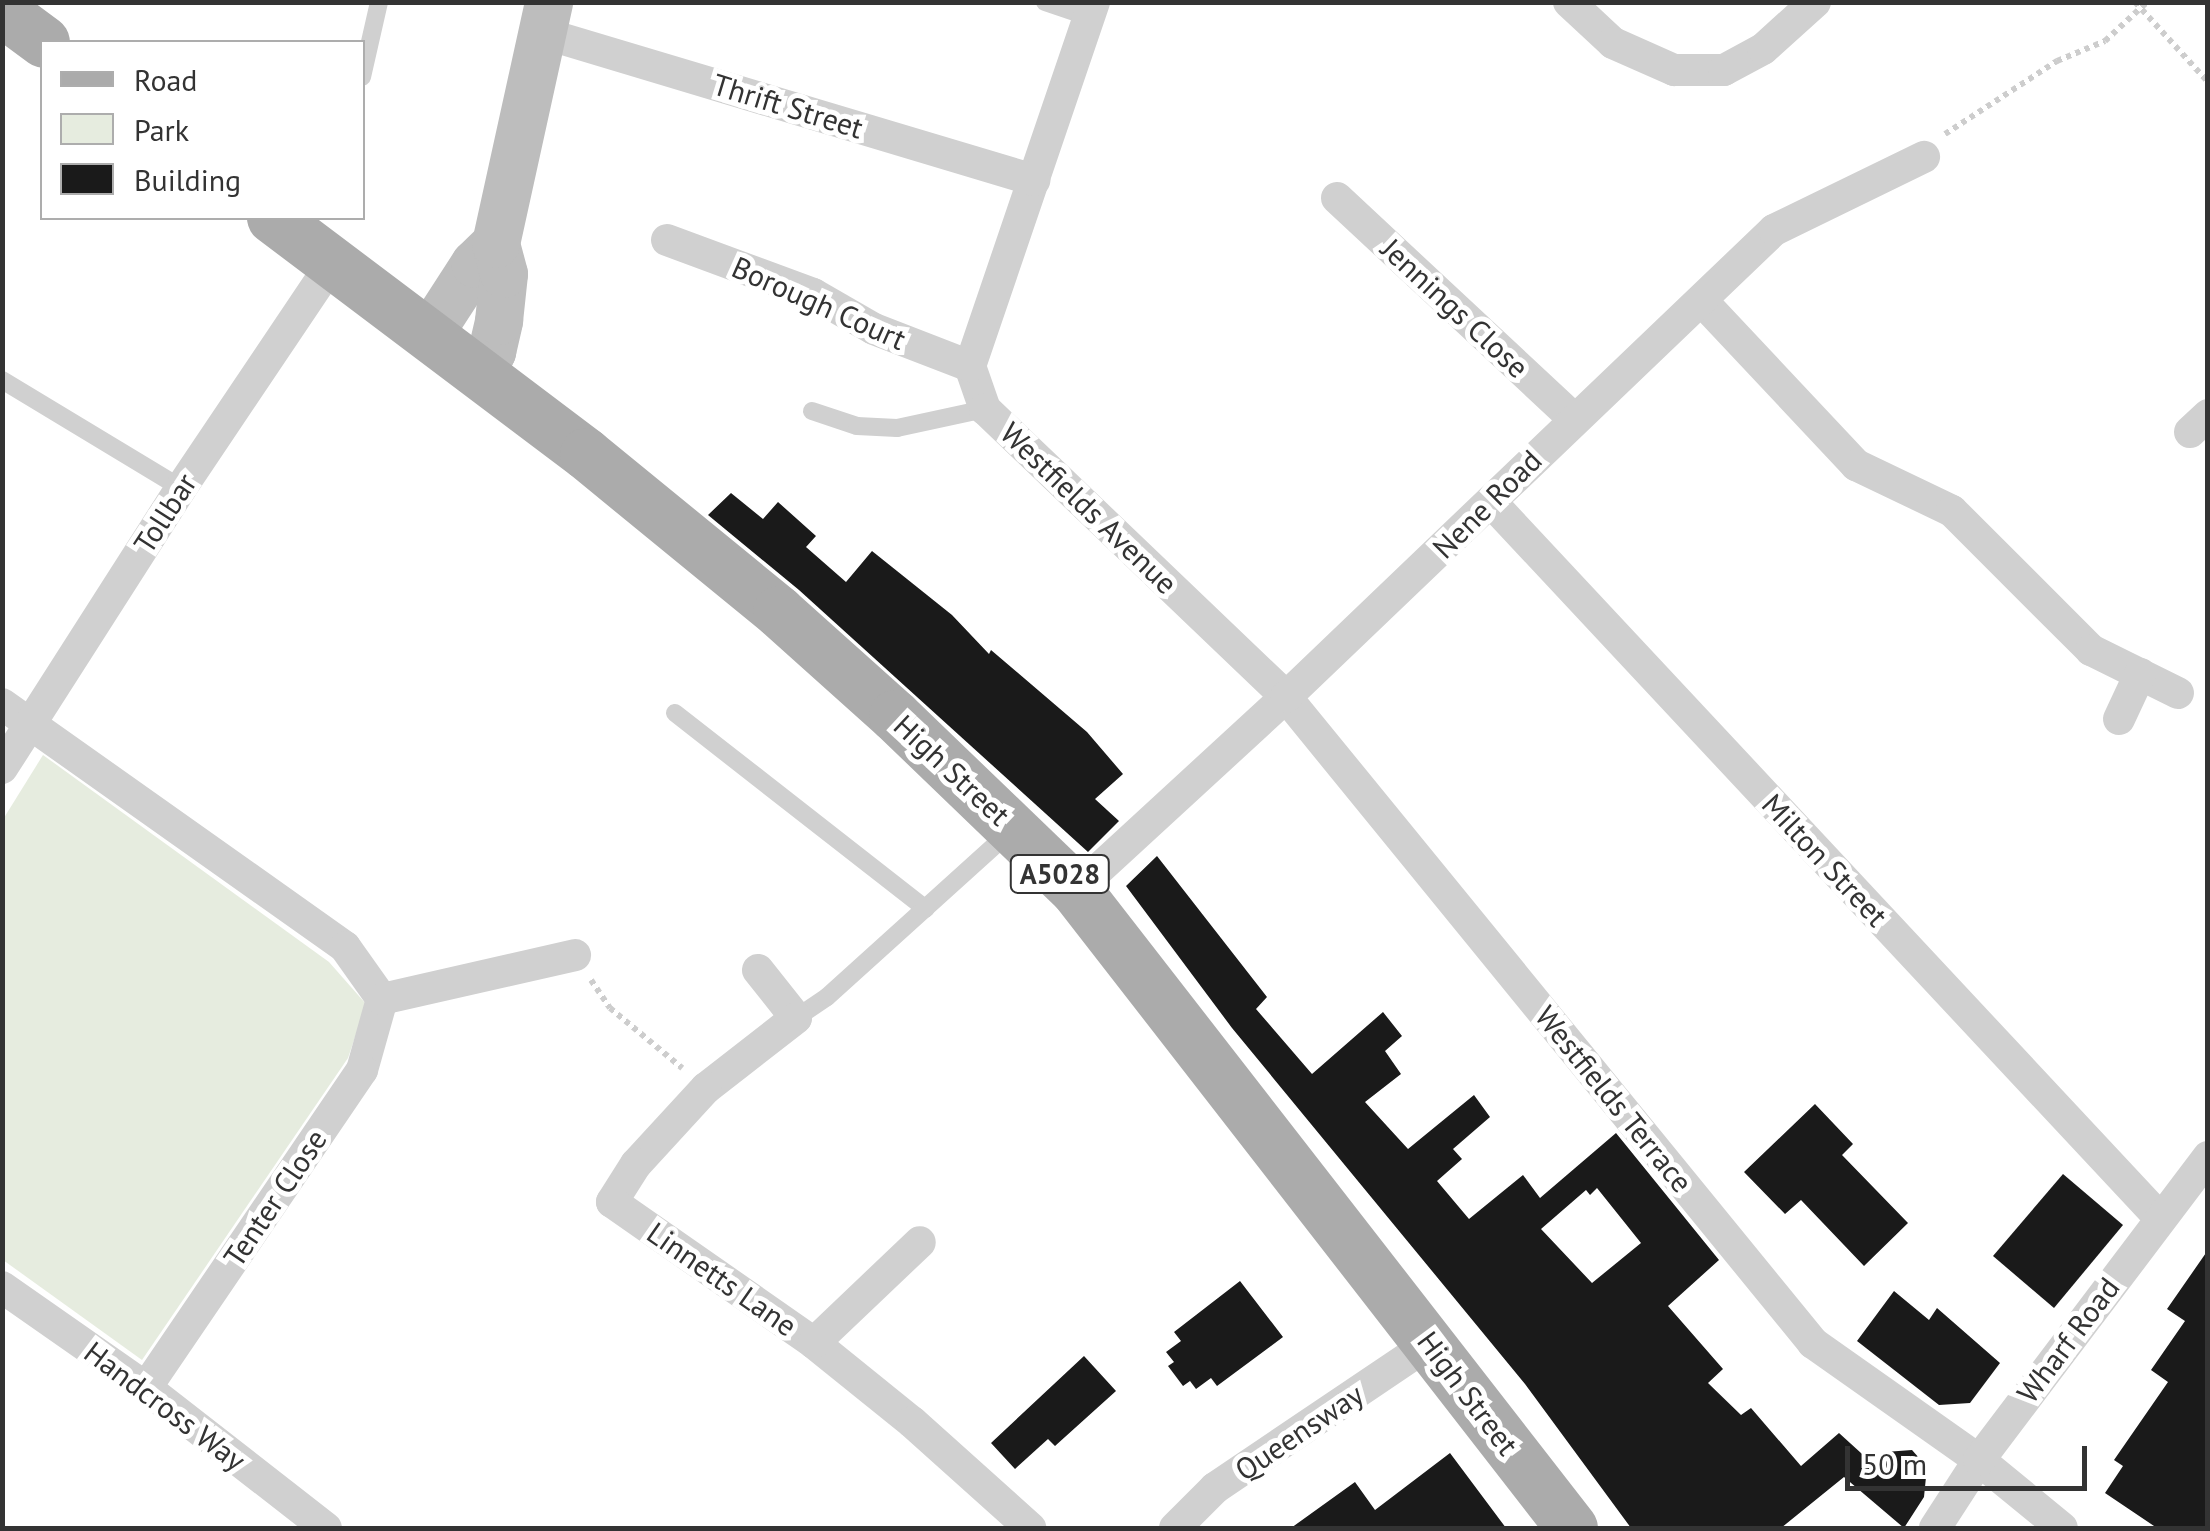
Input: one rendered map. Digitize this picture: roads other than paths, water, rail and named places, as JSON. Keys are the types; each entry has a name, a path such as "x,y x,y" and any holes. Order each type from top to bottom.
{"main road":[{"path":"2,11 41,40"},
{"path":"479,373 492,352 504,296 496,244 546,18"},
{"name":"A5028","path":"276,220 429,335"},
{"path":"429,335 474,264 496,244"},
{"name":"High Street","path":"429,335 779,612 1076,890 1572,1528"}],"street":[{"path":"1569,2 1613,42 1674,70 1724,70 1763,49 1814,2"},
{"path":"970,366 1092,10"},
{"name":"Thrift Street","path":"546,18 1034,180"},
{"name":"Nene Road","path":"1076,890 1286,697 1573,418 1703,302 1774,230 1924,158"},
{"name":"Jennings Close","path":"1337,198 1573,418"},
{"name":"Borough Court","path":"667,240 813,294 874,329 970,366"},
{"name":"Tollbar","path":"2,768 181,488 333,262"},
{"path":"1703,302 1856,464 1952,511 2091,650 2178,693"},
{"name":"Westfields Avenue","path":"970,366 985,409 1286,697"},
{"name":"Milton Street","path":"1490,502 2159,1217"},
{"path":"2119,718 2140,674"},
{"name":"Westfields Terrace","path":"1286,697 1813,1343 1979,1460 2062,1528"},
{"path":"2,704 345,946 382,999 575,956"},
{"path":"758,970 796,1018"},
{"name":"Tenter Close","path":"146,1388 362,1070 382,999"},
{"name":"Linnetts Lane","path":"796,1018 706,1088 636,1164 612,1202 814,1343 912,1422 1030,1528"},
{"name":"Wharf Road","path":"1935,1528 1979,1460 2159,1217 2208,1158"},
{"path":"814,1343 920,1242"},
{"name":"Handcross Way","path":"2,1286 146,1388 326,1528"},
{"name":"Queensway","path":"1176,1528 1215,1488 1430,1344"}],"lane":[{"path":"365,65 379,2"},
{"path":"1045,2 1092,10"},
{"path":"2,380 181,488"},
{"path":"812,411 856,426 897,428 985,409"},
{"path":"675,712 926,909"},
{"name":"Linnetts Lane","path":"796,1018 828,997 1014,828"}]}
